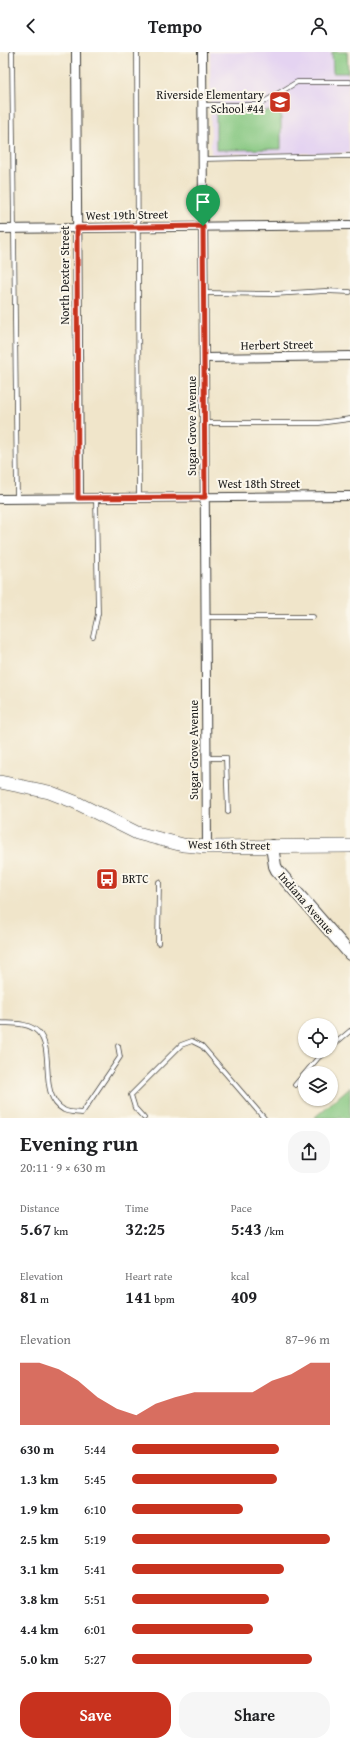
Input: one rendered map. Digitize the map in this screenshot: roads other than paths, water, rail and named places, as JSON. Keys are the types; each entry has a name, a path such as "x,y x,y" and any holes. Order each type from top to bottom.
{"main road":[{"name":"West 16th Street","path":"0,782 19,785 59,796 145,836 175,844 207,847 350,846"},
{"name":"Indiana Avenue","path":"272,846 277,870 350,954"}],"street":[{"name":"North Dexter Street","path":"76,52 78,498"},
{"name":"Sugar Grove Avenue","path":"202,52 207,847"},
{"name":"West 19th Street","path":"0,228 350,225"},
{"name":"Herbert Street","path":"204,358 350,356"},
{"name":"West 18th Street","path":"0,499 350,496"}],"lane":[{"path":"12,52 16,499"},
{"path":"137,52 139,227 139,498"},
{"path":"202,105 259,105 297,82 350,82"},
{"path":"203,159 350,156"},
{"path":"204,293 274,294 325,291 350,292"},
{"path":"204,423 318,423 350,419"},
{"path":"93,636 98,614 96,498"},
{"path":"206,617 313,617"},
{"path":"206,758 226,758 228,812"},
{"path":"158,944 159,882"},
{"path":"0,1023 21,1024 38,1032 45,1044 47,1076 53,1099 64,1111 82,1112 120,1057 118,1046"},
{"path":"338,1041 350,1031"},
{"path":"144,1118 135,1108 131,1095 181,1045 192,1041 202,1046 264,1118"},
{"path":"295,1085 318,1058"}],"place":[{"name":"Riverside Elementary School #44","path":"280,102"},
{"name":"BRTC","path":"107,879"}]}
